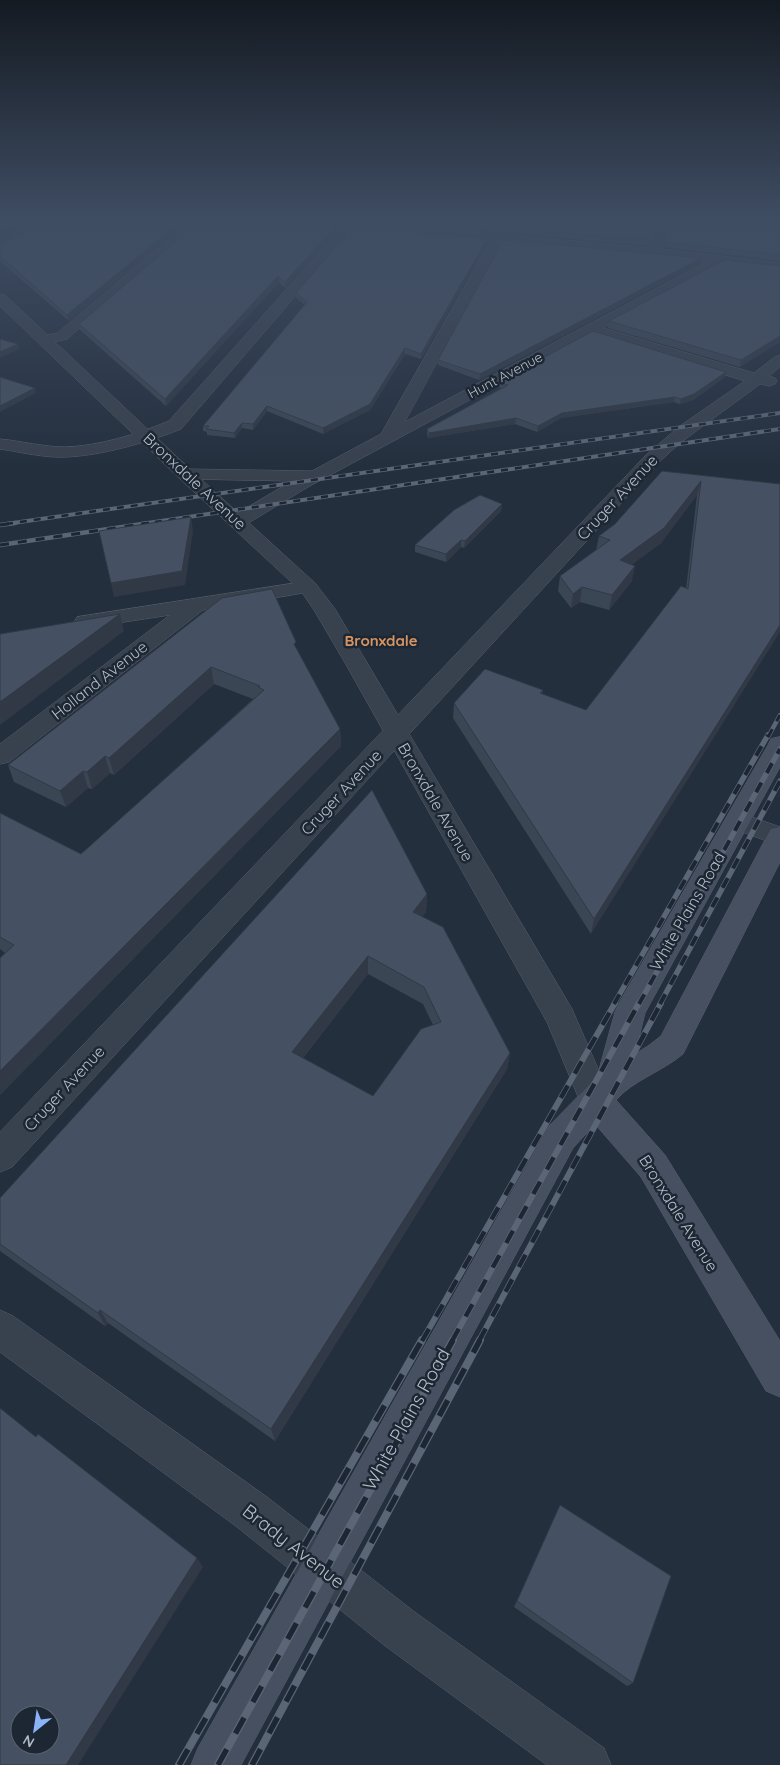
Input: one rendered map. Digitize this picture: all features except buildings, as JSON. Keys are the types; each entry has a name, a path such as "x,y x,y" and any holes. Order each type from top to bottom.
{"main road":[{"name":"White Plains Road","path":"603,1092 630,1012 780,745"},
{"name":"White Plains Road","path":"214,1765 561,1137 603,1092 659,1056 672,1045 780,836"},
{"name":"Bronxdale Avenue","path":"603,1092 653,1166 780,1377"}],"street":[{"name":"Bronxdale Avenue","path":"6,303 185,474 308,587 324,609 603,1092"},
{"path":"45,340 62,336 101,303"},
{"path":"0,444 63,452 146,437 174,425 282,303"},
{"path":"387,438 462,303"},
{"name":"Hunt Avenue","path":"238,521 316,476 639,303"},
{"path":"590,330 756,379 780,383"},
{"name":"Cruger Avenue","path":"0,1156 664,446 780,360"},
{"name":"Hunt Avenue","path":"185,474 316,476"},
{"path":"66,625 308,587"},
{"name":"Holland Avenue","path":"0,756 198,604"},
{"path":"738,821 780,836"},
{"name":"Brady Avenue","path":"0,1329 252,1512 400,1628 586,1765"}],"railway":[{"path":"6,524 780,413"},
{"path":"141,524 780,429"},
{"path":"0,525 15,523"},
{"path":"0,545 149,523"},
{"path":"768,737 780,715"},
{"path":"614,1004 768,735"},
{"path":"639,1004 780,749"},
{"path":"660,1004 780,781"},
{"path":"422,1341 615,1003"},
{"path":"452,1341 639,1003"},
{"path":"479,1341 661,1003"},
{"path":"179,1765 422,1340"},
{"path":"218,1765 453,1340"},
{"path":"252,1765 480,1340"}],"district":[{"name":"Bronxdale","path":"381,640"}]}
